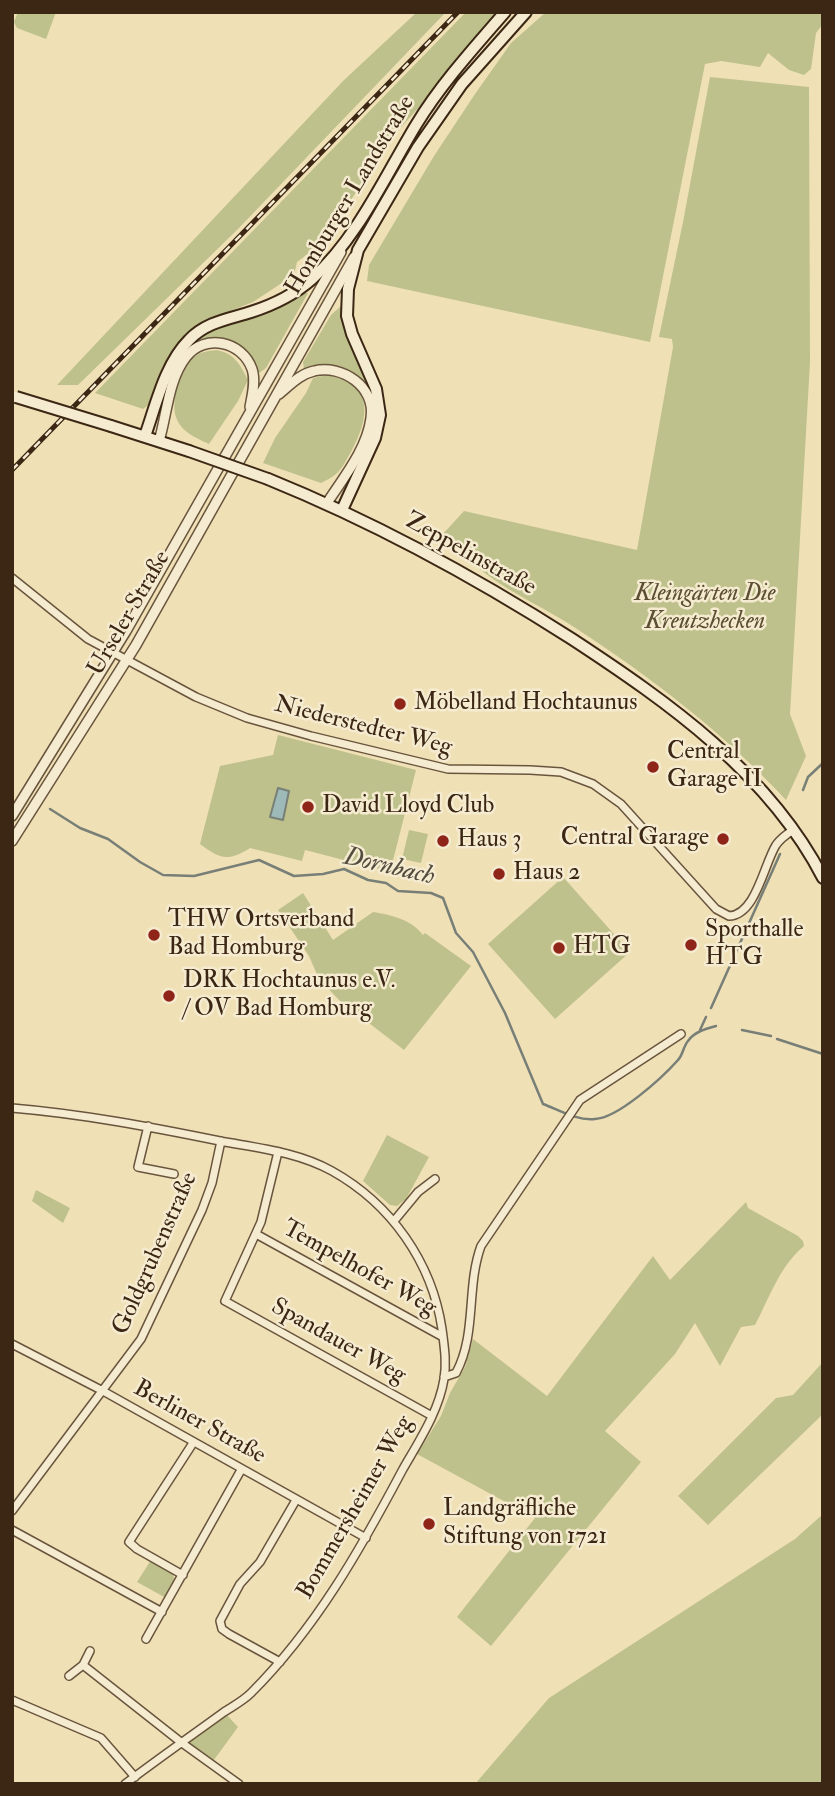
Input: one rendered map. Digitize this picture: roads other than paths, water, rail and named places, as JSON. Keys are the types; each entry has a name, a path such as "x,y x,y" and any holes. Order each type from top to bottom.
{"main road":[{"name":"Homburger Landstraße","path":"346,244 438,92 452,72 505,12"},
{"name":"Homburger Landstraße","path":"358,250 418,147 462,84 526,12"},
{"path":"145,436 176,358 189,340 209,325 255,311 288,297 310,281 346,244"},
{"path":"342,510 375,438 380,415 376,389 347,316 348,289 358,250"},
{"name":"Zeppelinstraße","path":"14,396 145,436 268,478 342,510 473,578 648,691 718,747 767,797 793,830 823,878"}],"street":[{"name":"Homburger Landstraße","path":"249,413 346,244"},
{"name":"Homburger Landstraße","path":"272,400 358,250"},
{"path":"159,441 173,384 183,362 189,354 206,344 216,342 232,346 244,356 251,367 254,379 249,413"},
{"path":"272,400 295,380 318,370 340,372 351,377 366,392 372,414 367,436 327,503"},
{"name":"Urseler Straße","path":"12,841 126,660 272,400"},
{"name":"Urseler Straße","path":"12,816 113,653 249,413"},
{"path":"12,578 79,632 126,660"},
{"name":"Niederstedter Weg","path":"126,660 225,709 311,736 448,769 530,769 561,772 586,780 609,794 628,811 716,909 729,916 739,914 749,905 775,848 793,830"},
{"path":"12,1108 148,1126 278,1152 311,1161 350,1182 394,1221 407,1238 427,1275 443,1337 444,1377 456,1373 463,1355 481,1246 565,1120 585,1096 681,1034"},
{"path":"148,1126 138,1167 173,1174"},
{"name":"Goldgrubenstraße","path":"12,1511 136,1347 172,1278 208,1195 220,1141"},
{"path":"256,1234 263,1217 278,1152"},
{"path":"394,1221 418,1192 435,1179"},
{"name":"Spandauer Weg","path":"256,1234 225,1301 432,1416"},
{"name":"Tempelhofer Weg","path":"256,1234 443,1337"},
{"name":"Berliner Straße","path":"12,1344 103,1391 366,1538"},
{"name":"Bommersheimer Weg","path":"125,1784 248,1696 280,1662 331,1596 366,1538 432,1416 444,1377"},
{"path":"183,1575 129,1542 193,1443"},
{"path":"146,1639 242,1470"},
{"path":"280,1662 222,1629 220,1621 240,1584 260,1562 296,1500"},
{"path":"12,1530 162,1612"},
{"path":"69,1676 83,1665 90,1651"},
{"path":"83,1665 239,1784"},
{"path":"12,1700 101,1738 135,1777"}],"water":[{"path":"278,788 289,791 283,820 270,817"}],"waterway":[{"path":"803,790 808,777 823,763"},
{"name":"Dornbach","path":"50,809 80,828 108,839 163,875 194,876 259,860 294,876 344,869 368,880 386,883 398,891 431,893 443,898 456,933 473,952 505,1013 543,1104 575,1117 605,1117 627,1105 671,1068 693,1035 716,1026"},
{"path":"711,1008 780,854"},
{"path":"700,1030 706,1017"},
{"path":"742,1030 771,1036"},
{"path":"777,1039 823,1054"}],"railway":[{"path":"12,470 458,12"}],"place":[{"name":"Möbelland Hochtaunus","path":"400,704"},
{"name":"Central Garage II","path":"653,767"},
{"name":"David Lloyd Club","path":"308,807"},
{"name":"Central Garage","path":"723,839"},
{"name":"Haus 3","path":"443,841"},
{"name":"Haus 2","path":"499,874"},
{"name":"THW Ortsverband Bad Homburg","path":"154,935"},
{"name":"Sporthalle HTG","path":"691,945"},
{"name":"HTG","path":"559,948"},
{"name":"DRK Hochtaunus e.V. / OV Bad Homburg","path":"169,996"},
{"name":"Landgräfliche Stiftung von 1721","path":"429,1524"}],"park label":[{"name":"Kleingärten Die Kreutzhecken","path":"705,609"}]}
